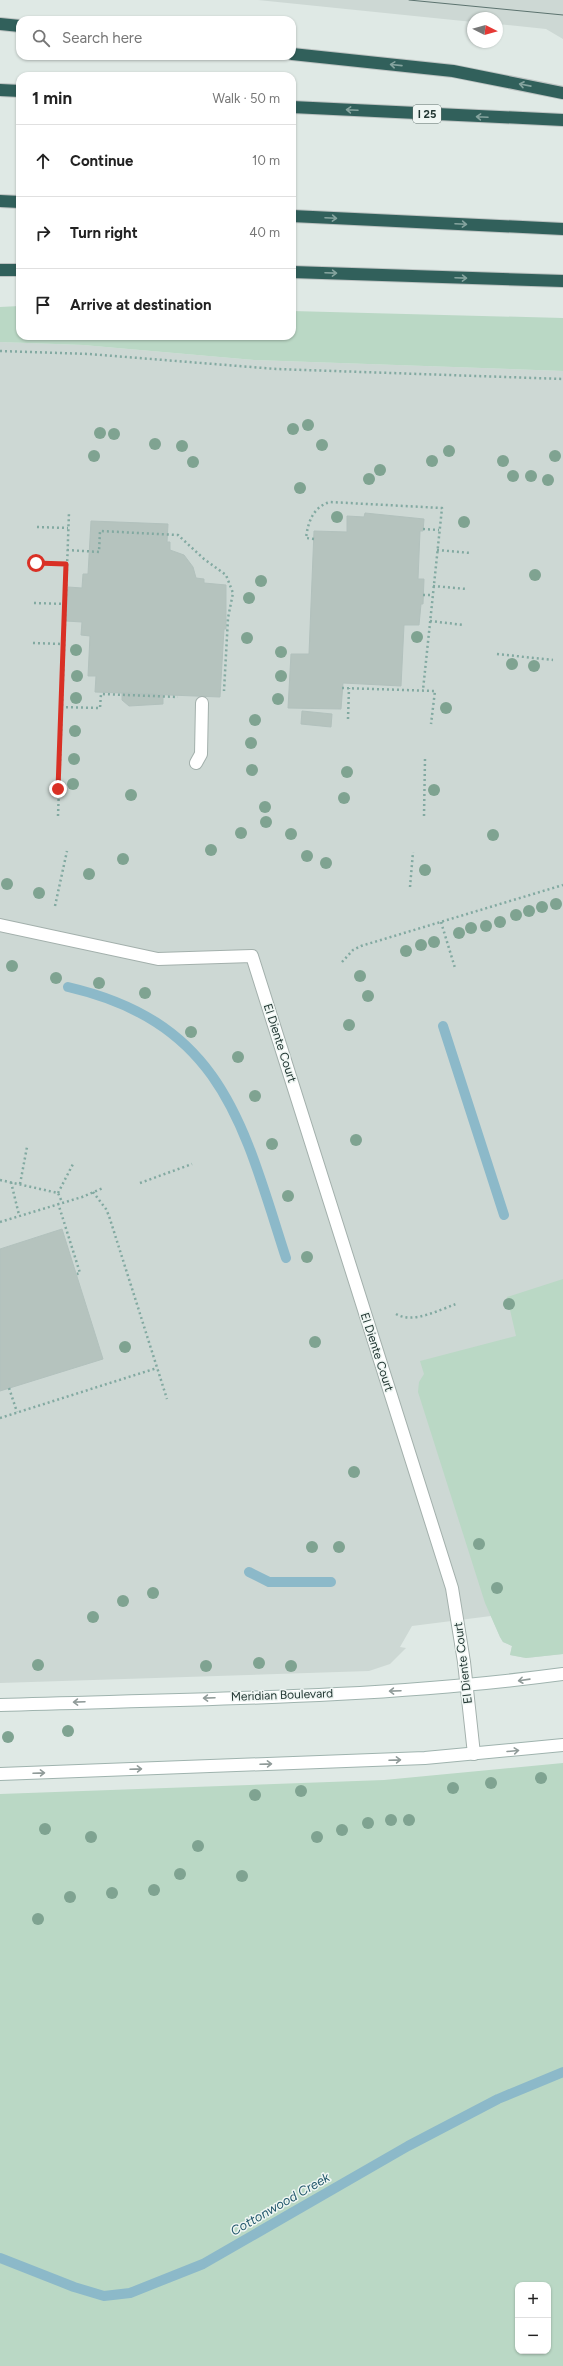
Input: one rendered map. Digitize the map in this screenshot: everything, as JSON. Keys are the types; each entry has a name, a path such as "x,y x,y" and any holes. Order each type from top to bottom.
{"highway":[{"path":"0,24 16,26"},
{"path":"296,54 453,71 563,93"},
{"path":"0,90 16,91"},
{"name":"I 25","path":"296,107 563,120"},
{"path":"0,201 16,202"},
{"path":"296,216 563,229"},
{"path":"0,270 16,270"},
{"path":"296,272 563,282"}],"main road":[{"path":"196,763 201,748 202,703"},
{"name":"El Diente Court","path":"0,925 158,959 252,956 452,1588 474,1754"},
{"name":"Meridian Boulevard","path":"0,1705 466,1686 563,1674"},
{"path":"0,1774 394,1760 563,1745"}],"path":[{"path":"0,351 89,354 263,369 563,379"},
{"path":"314,539 306,538 307,527 313,514 324,503 334,501 442,508 423,690"},
{"path":"58,816 63,644 69,512"},
{"path":"37,527 68,528"},
{"path":"423,529 439,530"},
{"path":"67,550 99,552 100,531 178,535 204,559 223,571 229,580 233,594 228,618 224,699"},
{"path":"437,550 471,553"},
{"path":"36,563 66,564"},
{"path":"433,586 467,589"},
{"path":"423,595 432,595"},
{"path":"34,603 66,604"},
{"path":"430,621 464,625"},
{"path":"33,643 63,644"},
{"path":"497,654 553,660"},
{"path":"342,688 435,691 431,724"},
{"path":"348,719 349,688"},
{"path":"61,707 100,708 101,694 185,697"},
{"path":"424,816 425,759"},
{"path":"55,906 67,851"},
{"path":"410,887 413,852"},
{"path":"342,962 353,950 361,946 563,885"},
{"path":"441,922 455,968"},
{"path":"20,1184 27,1147"},
{"path":"58,1193 73,1164"},
{"path":"140,1183 192,1164"},
{"path":"0,1180 58,1193"},
{"path":"11,1182 19,1215"},
{"path":"0,1222 103,1188"},
{"path":"92,1192 106,1208 167,1399"},
{"path":"58,1193 62,1202"},
{"path":"58,1203 80,1273 77,1274"},
{"path":"396,1314 401,1318 415,1317 456,1304"},
{"path":"0,1418 157,1368"},
{"path":"9,1388 16,1412"}],"shaded area":[{"path":"258,0 563,0 563,39 546,29 503,25 503,12 467,12 467,21"},
{"path":"0,342 83,345 254,360 563,371 563,1654 526,1658 510,1655 512,1646 503,1642 491,1616 412,1626 400,1647 406,1648 390,1664 369,1671 0,1683"}],"green space":[{"path":"16,306 16,340 296,340 296,311 563,318 563,371 254,360 83,345 0,342 0,307"},
{"path":"563,1279 563,1654 526,1658 510,1655 512,1646 503,1642 485,1603 418,1392 419,1382 424,1374 420,1361 516,1336 507,1297"},
{"path":"563,1763 563,2366 0,2366 0,1794 384,1780"}],"building":[{"path":"365,513 424,519 423,531 420,531 418,579 424,579 423,604 421,604 419,625 404,625 401,686 343,683 341,709 288,708 291,654 309,654 314,531 347,532 347,516 364,517"},
{"path":"91,521 168,524 167,542 170,542 170,550 184,555 193,567 196,578 204,579 204,583 226,585 226,629 224,629 220,697 95,692 96,676 88,676 90,636 81,635 82,622 66,621 68,587 82,588 83,574 88,574"},
{"path":"122,693 163,695 163,704 129,706 122,700"},
{"path":"302,711 332,714 331,727 301,724"},
{"path":"62,1229 103,1359 0,1391 0,1249"}],"waterway":[{"path":"68,987 120,1004 161,1026 194,1053 219,1086 239,1123 256,1165 286,1258"},
{"path":"443,1026 504,1215"},
{"path":"249,1572 269,1582 331,1582"},
{"name":"Cottonwood Creek","path":"0,2258 74,2287 104,2296 130,2293 203,2264 408,2146 498,2099 563,2072"}],"tram line":[{"path":"409,0 563,15"}],"route":[{"path":"36,563 66,564 58,789"}]}
